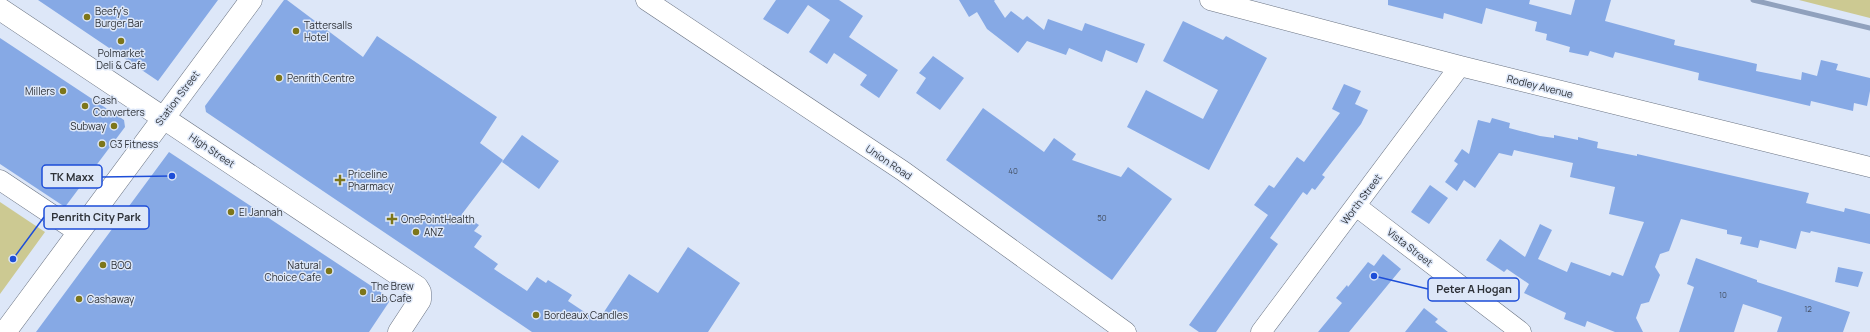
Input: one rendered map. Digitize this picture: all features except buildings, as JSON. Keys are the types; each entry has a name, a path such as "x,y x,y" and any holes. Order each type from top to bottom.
{"street":[{"name":"Station Street","path":"5,332 251,0"},
{"name":"Union Road","path":"646,0 903,171 1126,332"},
{"name":"Rodley Avenue","path":"1210,0 1460,66 1870,168"},
{"name":"High Street","path":"0,9 417,287 421,295 399,332"},
{"name":"Worth Street","path":"1261,332 1460,66"},
{"path":"0,180 78,232"},
{"name":"Vista Street","path":"1356,206 1521,332"}],"shaded area":[{"path":"1799,0 1870,0 1870,18"},
{"path":"0,202 45,232 0,294"}],"waterway":[{"path":"1753,0 1870,28"}],"place":[{"name":"Beefy's Burger Bar","path":"87,17"},
{"name":"Tattersalls Hotel","path":"296,31"},
{"name":"Polmarket Deli & Cafe","path":"121,41"},
{"name":"Penrith Centre","path":"279,78"},
{"name":"Millers","path":"63,91"},
{"name":"Cash Converters","path":"85,106"},
{"name":"Subway","path":"114,126"},
{"name":"G3 Fitness","path":"102,144"},
{"name":"TK Maxx","path":"172,176"},
{"name":"Priceline Pharmacy","path":"340,180"},
{"name":"El Jannah","path":"231,212"},
{"name":"OnePointHealth","path":"392,219"},
{"name":"ANZ","path":"416,232"},
{"name":"Penrith City Park","path":"13,259"},
{"name":"BOQ","path":"103,265"},
{"name":"Natural Choice Cafe","path":"329,271"},
{"name":"Peter A Hogan","path":"1374,276"},
{"name":"The Brew Lab Cafe","path":"363,292"},
{"name":"Cashaway","path":"79,299"},
{"name":"Bordeaux Candles","path":"536,315"}]}
